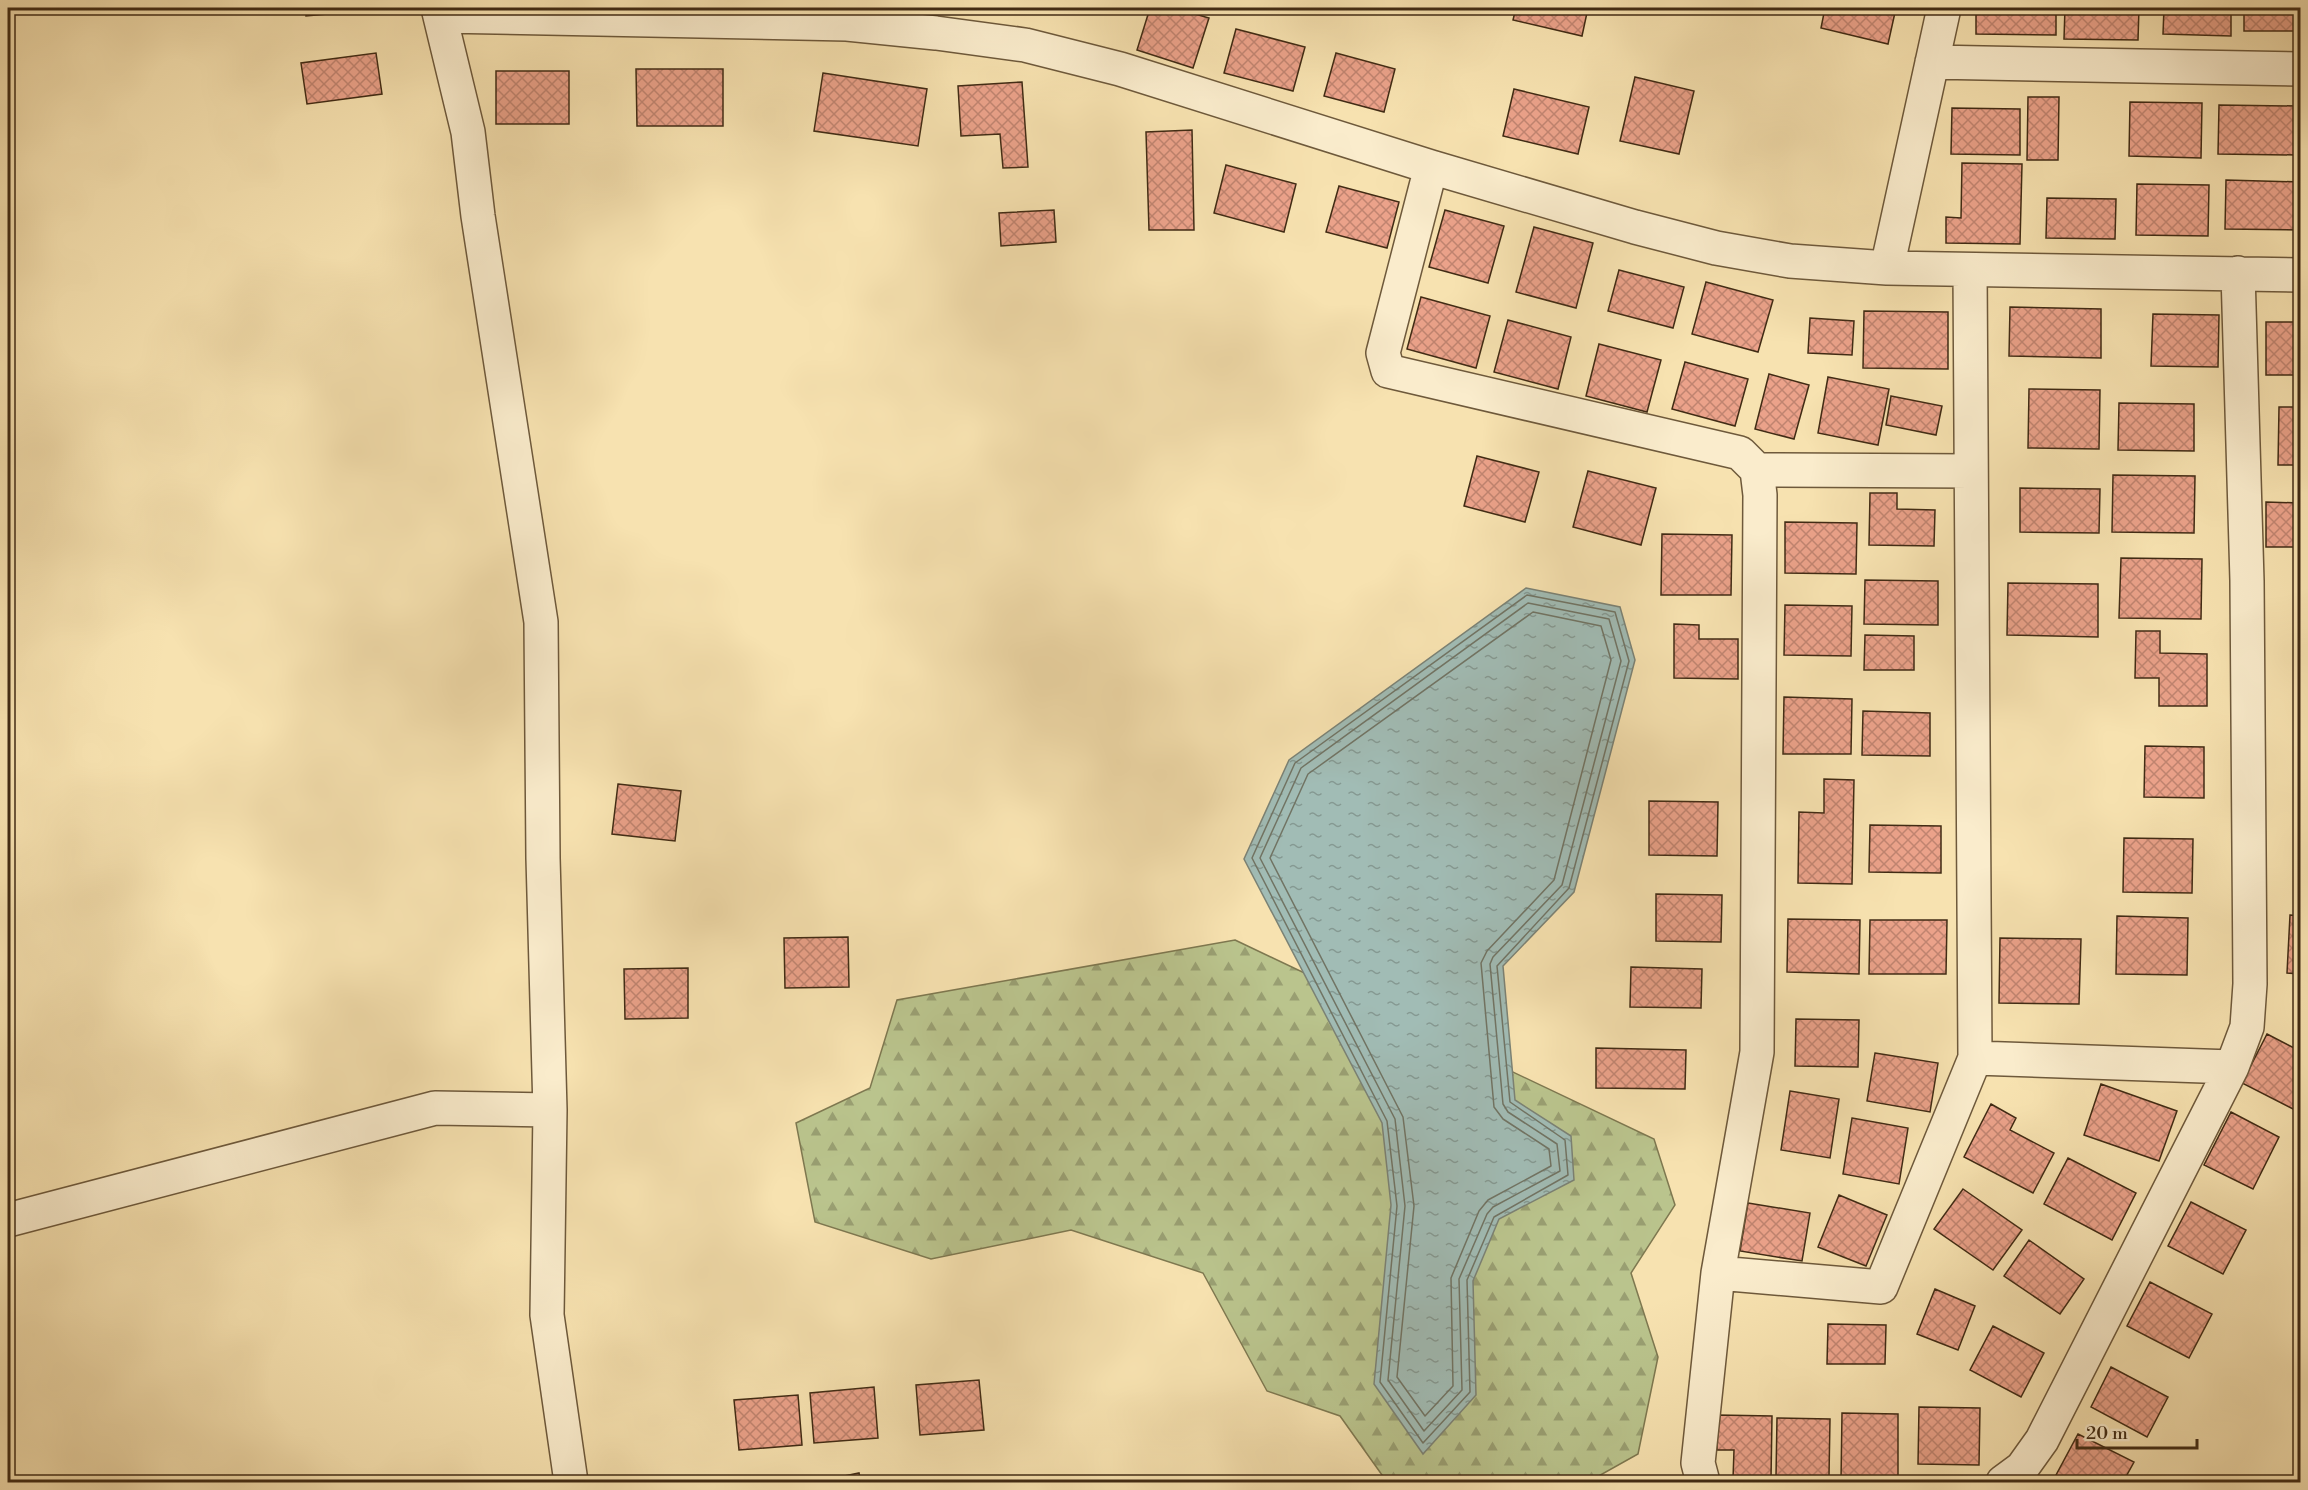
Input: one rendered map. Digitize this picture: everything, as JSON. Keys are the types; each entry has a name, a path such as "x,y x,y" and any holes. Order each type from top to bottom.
{"street":[{"path":"1887,268 1944,8"},
{"path":"571,1482 547,1315 550,1110 543,858 541,622 478,216 468,132 439,12 847,24 1025,45 1120,69 1431,167 1635,227 1716,248 1790,261 1887,268 2301,275"},
{"path":"1932,62 2301,69"},
{"path":"1431,167 1383,353 1388,371 1740,453 1756,470 1760,495 1757,1052 1718,1273 1698,1463 1703,1482"},
{"path":"1718,1273 1881,1287 1975,1058 1970,270"},
{"path":"2003,1482 2022,1468 2042,1440 2232,1066 2247,1027 2250,984 2247,581 2238,273"},
{"path":"1756,470 1971,471"},
{"path":"1975,1058 2232,1066"},
{"path":"8,1221 435,1108 550,1110"}],"green space":[{"path":"1235,940 1654,1139 1675,1205 1631,1273 1658,1357 1638,1454 1588,1482 1387,1482 1340,1416 1267,1391 1203,1273 1071,1230 931,1259 815,1222 796,1123 870,1088 897,1000"}],"water":[{"path":"1526,588 1620,607 1635,660 1574,892 1503,966 1515,1100 1571,1136 1574,1180 1499,1219 1473,1281 1476,1395 1423,1454 1374,1384 1391,1205 1382,1123 1244,859 1289,760"}],"building":[{"path":"306,8 371,8 372,10 306,16"},
{"path":"1150,8 1174,8 1209,18 1193,68 1137,50"},
{"path":"1516,8 1588,8 1582,36 1513,20"},
{"path":"1825,8 1896,8 1888,44 1821,28"},
{"path":"1976,8 2056,8 2056,35 1976,34"},
{"path":"2065,8 2139,8 2138,40 2064,39"},
{"path":"2164,8 2231,8 2231,36 2163,34"},
{"path":"2244,8 2300,8 2300,31 2244,31"},
{"path":"1236,29 1305,47 1293,91 1224,73"},
{"path":"376,53 382,94 307,104 301,63"},
{"path":"1336,53 1395,69 1384,112 1324,96"},
{"path":"636,69 723,69 723,126 637,126"},
{"path":"496,71 569,71 569,124 496,124"},
{"path":"823,73 927,89 918,146 814,131"},
{"path":"1635,77 1694,91 1679,154 1620,141"},
{"path":"1022,82 1028,167 1003,168 1000,134 961,136 958,86"},
{"path":"1514,89 1589,107 1578,154 1503,136"},
{"path":"2028,97 2059,97 2058,160 2027,160"},
{"path":"2130,102 2202,103 2201,158 2129,156"},
{"path":"2219,105 2297,106 2296,155 2218,154"},
{"path":"1952,108 2020,109 2020,155 1951,154"},
{"path":"1192,130 1194,230 1149,230 1146,132"},
{"path":"1962,163 2022,164 2020,244 1946,243 1946,217 1961,218"},
{"path":"1226,165 1296,184 1284,232 1214,213"},
{"path":"2226,180 2300,182 2300,230 2225,229"},
{"path":"2137,184 2209,185 2208,236 2136,235"},
{"path":"1339,186 1399,202 1387,248 1326,232"},
{"path":"2047,198 2116,199 2115,239 2046,238"},
{"path":"1054,210 1056,242 1001,246 999,213"},
{"path":"1445,210 1504,226 1488,283 1429,267"},
{"path":"1534,227 1593,243 1576,308 1516,292"},
{"path":"1619,270 1684,287 1673,328 1608,311"},
{"path":"1706,282 1773,300 1758,352 1692,334"},
{"path":"1421,297 1490,316 1476,368 1407,349"},
{"path":"2010,307 2101,309 2101,358 2009,356"},
{"path":"1864,311 1948,312 1948,369 1863,368"},
{"path":"2153,314 2219,315 2218,367 2151,366"},
{"path":"1810,318 1854,321 1852,355 1808,353"},
{"path":"1508,320 1571,337 1558,389 1494,372"},
{"path":"2266,322 2300,322 2300,375 2266,375"},
{"path":"1599,344 1661,360 1647,412 1586,396"},
{"path":"1685,362 1748,379 1735,426 1672,409"},
{"path":"1769,374 1809,385 1794,439 1755,429"},
{"path":"1828,377 1889,389 1878,445 1818,433"},
{"path":"2029,389 2100,390 2099,449 2028,448"},
{"path":"1891,396 1942,406 1936,435 1886,425"},
{"path":"2119,403 2194,404 2194,451 2118,450"},
{"path":"2279,407 2300,407 2300,465 2278,465"},
{"path":"1477,456 1539,472 1525,522 1464,506"},
{"path":"1588,471 1656,488 1641,545 1573,527"},
{"path":"2113,475 2195,476 2194,533 2112,532"},
{"path":"2020,488 2100,489 2099,533 2020,532"},
{"path":"1870,493 1897,493 1897,509 1935,510 1934,546 1869,545"},
{"path":"2266,502 2300,503 2300,547 2266,547"},
{"path":"1785,522 1857,523 1856,574 1785,573"},
{"path":"1662,534 1732,535 1731,595 1661,595"},
{"path":"2121,558 2202,559 2201,619 2119,618"},
{"path":"1865,580 1938,581 1938,625 1864,624"},
{"path":"2008,583 2098,584 2098,637 2007,635"},
{"path":"1785,605 1852,606 1851,656 1784,655"},
{"path":"1674,624 1699,625 1699,639 1738,639 1738,679 1674,678"},
{"path":"2136,631 2160,631 2160,653 2207,654 2207,706 2159,706 2159,678 2135,678"},
{"path":"1865,635 1914,636 1914,670 1864,670"},
{"path":"1784,697 1852,699 1851,754 1783,754"},
{"path":"1863,711 1930,713 1930,756 1862,755"},
{"path":"2145,746 2204,747 2204,798 2144,797"},
{"path":"1824,779 1854,780 1852,884 1798,883 1799,812 1824,813"},
{"path":"618,784 681,791 675,841 612,834"},
{"path":"1649,801 1718,802 1717,856 1649,855"},
{"path":"1870,825 1941,826 1941,873 1869,872"},
{"path":"2124,838 2193,839 2192,893 2123,892"},
{"path":"1656,894 1722,895 1721,942 1656,941"},
{"path":"2290,915 2300,916 2300,974 2287,973"},
{"path":"2117,916 2188,918 2187,975 2116,974"},
{"path":"1788,919 1860,920 1859,974 1787,972"},
{"path":"1870,920 1947,920 1946,974 1869,974"},
{"path":"848,937 849,987 785,988 784,938"},
{"path":"2000,938 2081,939 2079,1004 1999,1003"},
{"path":"1631,967 1702,969 1701,1008 1630,1007"},
{"path":"688,968 688,1018 625,1019 624,969"},
{"path":"1796,1019 1859,1020 1858,1067 1795,1066"},
{"path":"2267,1034 2300,1051 2300,1100 2295,1110 2242,1083"},
{"path":"1596,1048 1686,1050 1685,1089 1596,1088"},
{"path":"1875,1053 1938,1063 1930,1112 1867,1101"},
{"path":"2101,1084 2177,1111 2159,1161 2084,1135"},
{"path":"1790,1091 1839,1099 1830,1158 1781,1150"},
{"path":"1991,1104 2016,1118 2010,1130 2054,1153 2033,1193 1964,1157"},
{"path":"2231,1112 2279,1137 2253,1189 2204,1165"},
{"path":"1852,1118 1908,1128 1899,1184 1843,1174"},
{"path":"2068,1158 2136,1193 2112,1240 2044,1204"},
{"path":"1963,1189 2022,1230 1993,1270 1934,1229"},
{"path":"1839,1195 1887,1215 1866,1266 1818,1247"},
{"path":"2191,1202 2246,1230 2223,1274 2168,1246"},
{"path":"1748,1203 1810,1213 1802,1261 1740,1251"},
{"path":"2029,1240 2084,1279 2060,1314 2004,1276"},
{"path":"2150,1282 2212,1314 2189,1358 2127,1326"},
{"path":"1935,1289 1975,1306 1958,1350 1917,1334"},
{"path":"1828,1324 1886,1325 1885,1364 1827,1364"},
{"path":"1993,1326 2044,1353 2021,1397 1970,1370"},
{"path":"2111,1367 2168,1397 2147,1437 2091,1407"},
{"path":"979,1380 984,1430 920,1435 916,1385"},
{"path":"874,1387 878,1438 814,1443 810,1393"},
{"path":"798,1395 802,1445 739,1450 734,1400"},
{"path":"1919,1407 1980,1408 1979,1465 1918,1464"},
{"path":"1842,1413 1898,1414 1898,1482 1841,1481"},
{"path":"1717,1415 1772,1416 1771,1479 1733,1479 1734,1450 1717,1450"},
{"path":"1777,1418 1830,1419 1829,1476 1776,1476"},
{"path":"2078,1434 2134,1462 2123,1482 2066,1482 2055,1477"},
{"path":"859,1473 861,1482 816,1482"}]}
